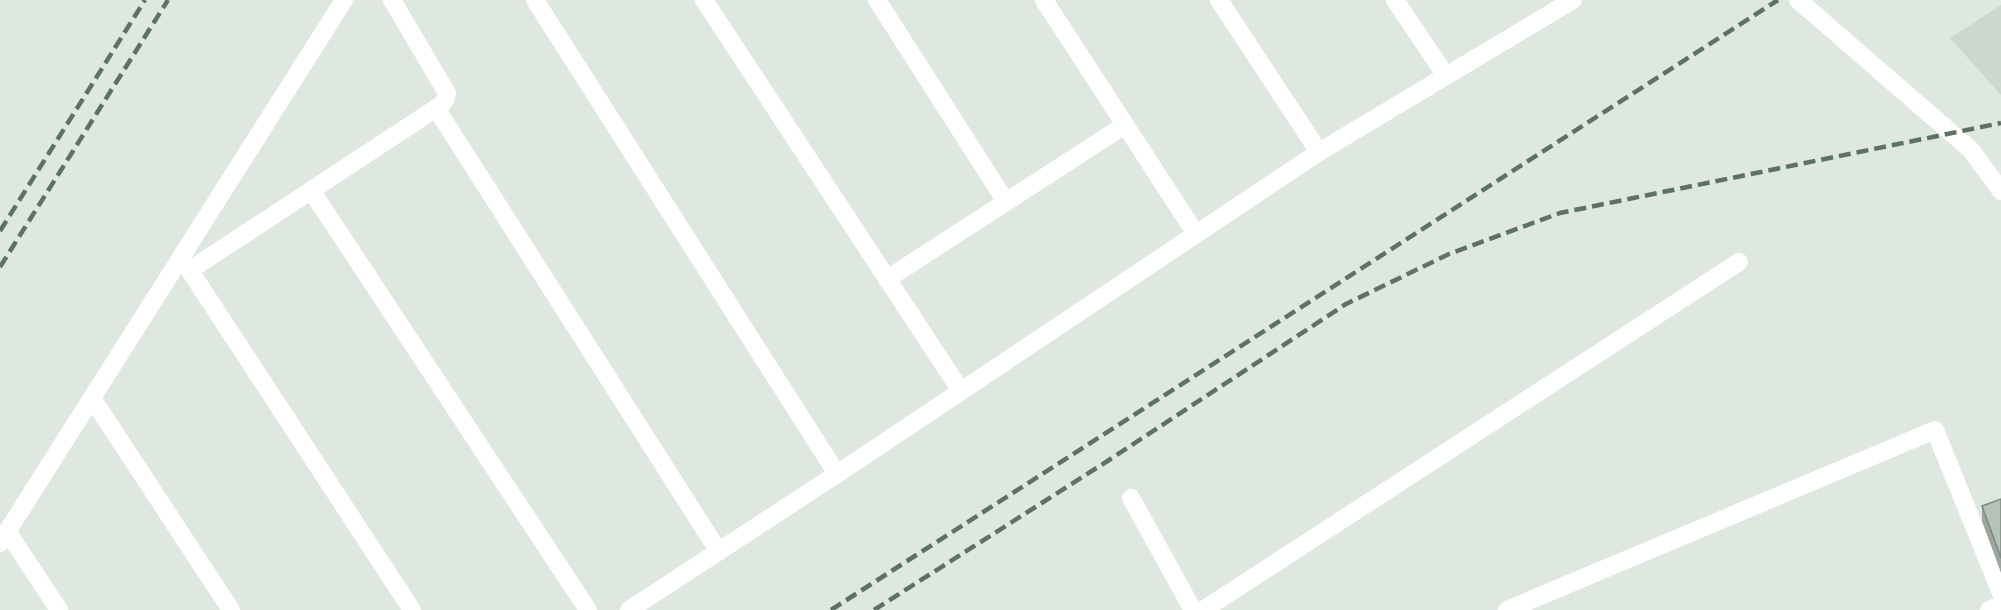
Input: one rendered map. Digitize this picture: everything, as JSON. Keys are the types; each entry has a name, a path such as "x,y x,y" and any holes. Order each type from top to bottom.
{"street":[{"path":"59,610 4,537 92,398 185,264 344,0"},
{"path":"185,264 311,190 445,100 447,93 392,0"},
{"path":"535,0 837,474"},
{"path":"704,0 961,391"},
{"path":"877,0 1006,202"},
{"path":"1044,0 1196,234"},
{"path":"1219,0 1319,152"},
{"path":"1395,0 1446,76"},
{"path":"629,610 1319,152 1572,0"},
{"path":"1798,0 1971,150 2001,191"},
{"path":"436,108 719,552"},
{"path":"887,279 1125,125"},
{"path":"311,190 588,610"},
{"path":"1203,610 1739,262"},
{"path":"185,264 412,610"},
{"path":"92,398 231,610"},
{"path":"1507,610 1935,430 2001,593"},
{"path":"1131,498 1193,610"},
{"path":"1989,610 2001,605"}],"shaded area":[{"path":"2001,5 2001,95 1950,38"}],"building":[{"path":"2001,499 2001,558 1982,506"}],"railway":[{"path":"0,231 145,0"},
{"path":"0,267 168,0"},
{"path":"831,610 1778,0"},
{"path":"874,610 1106,462 1346,304 1449,254 1560,213 2001,123"}]}
